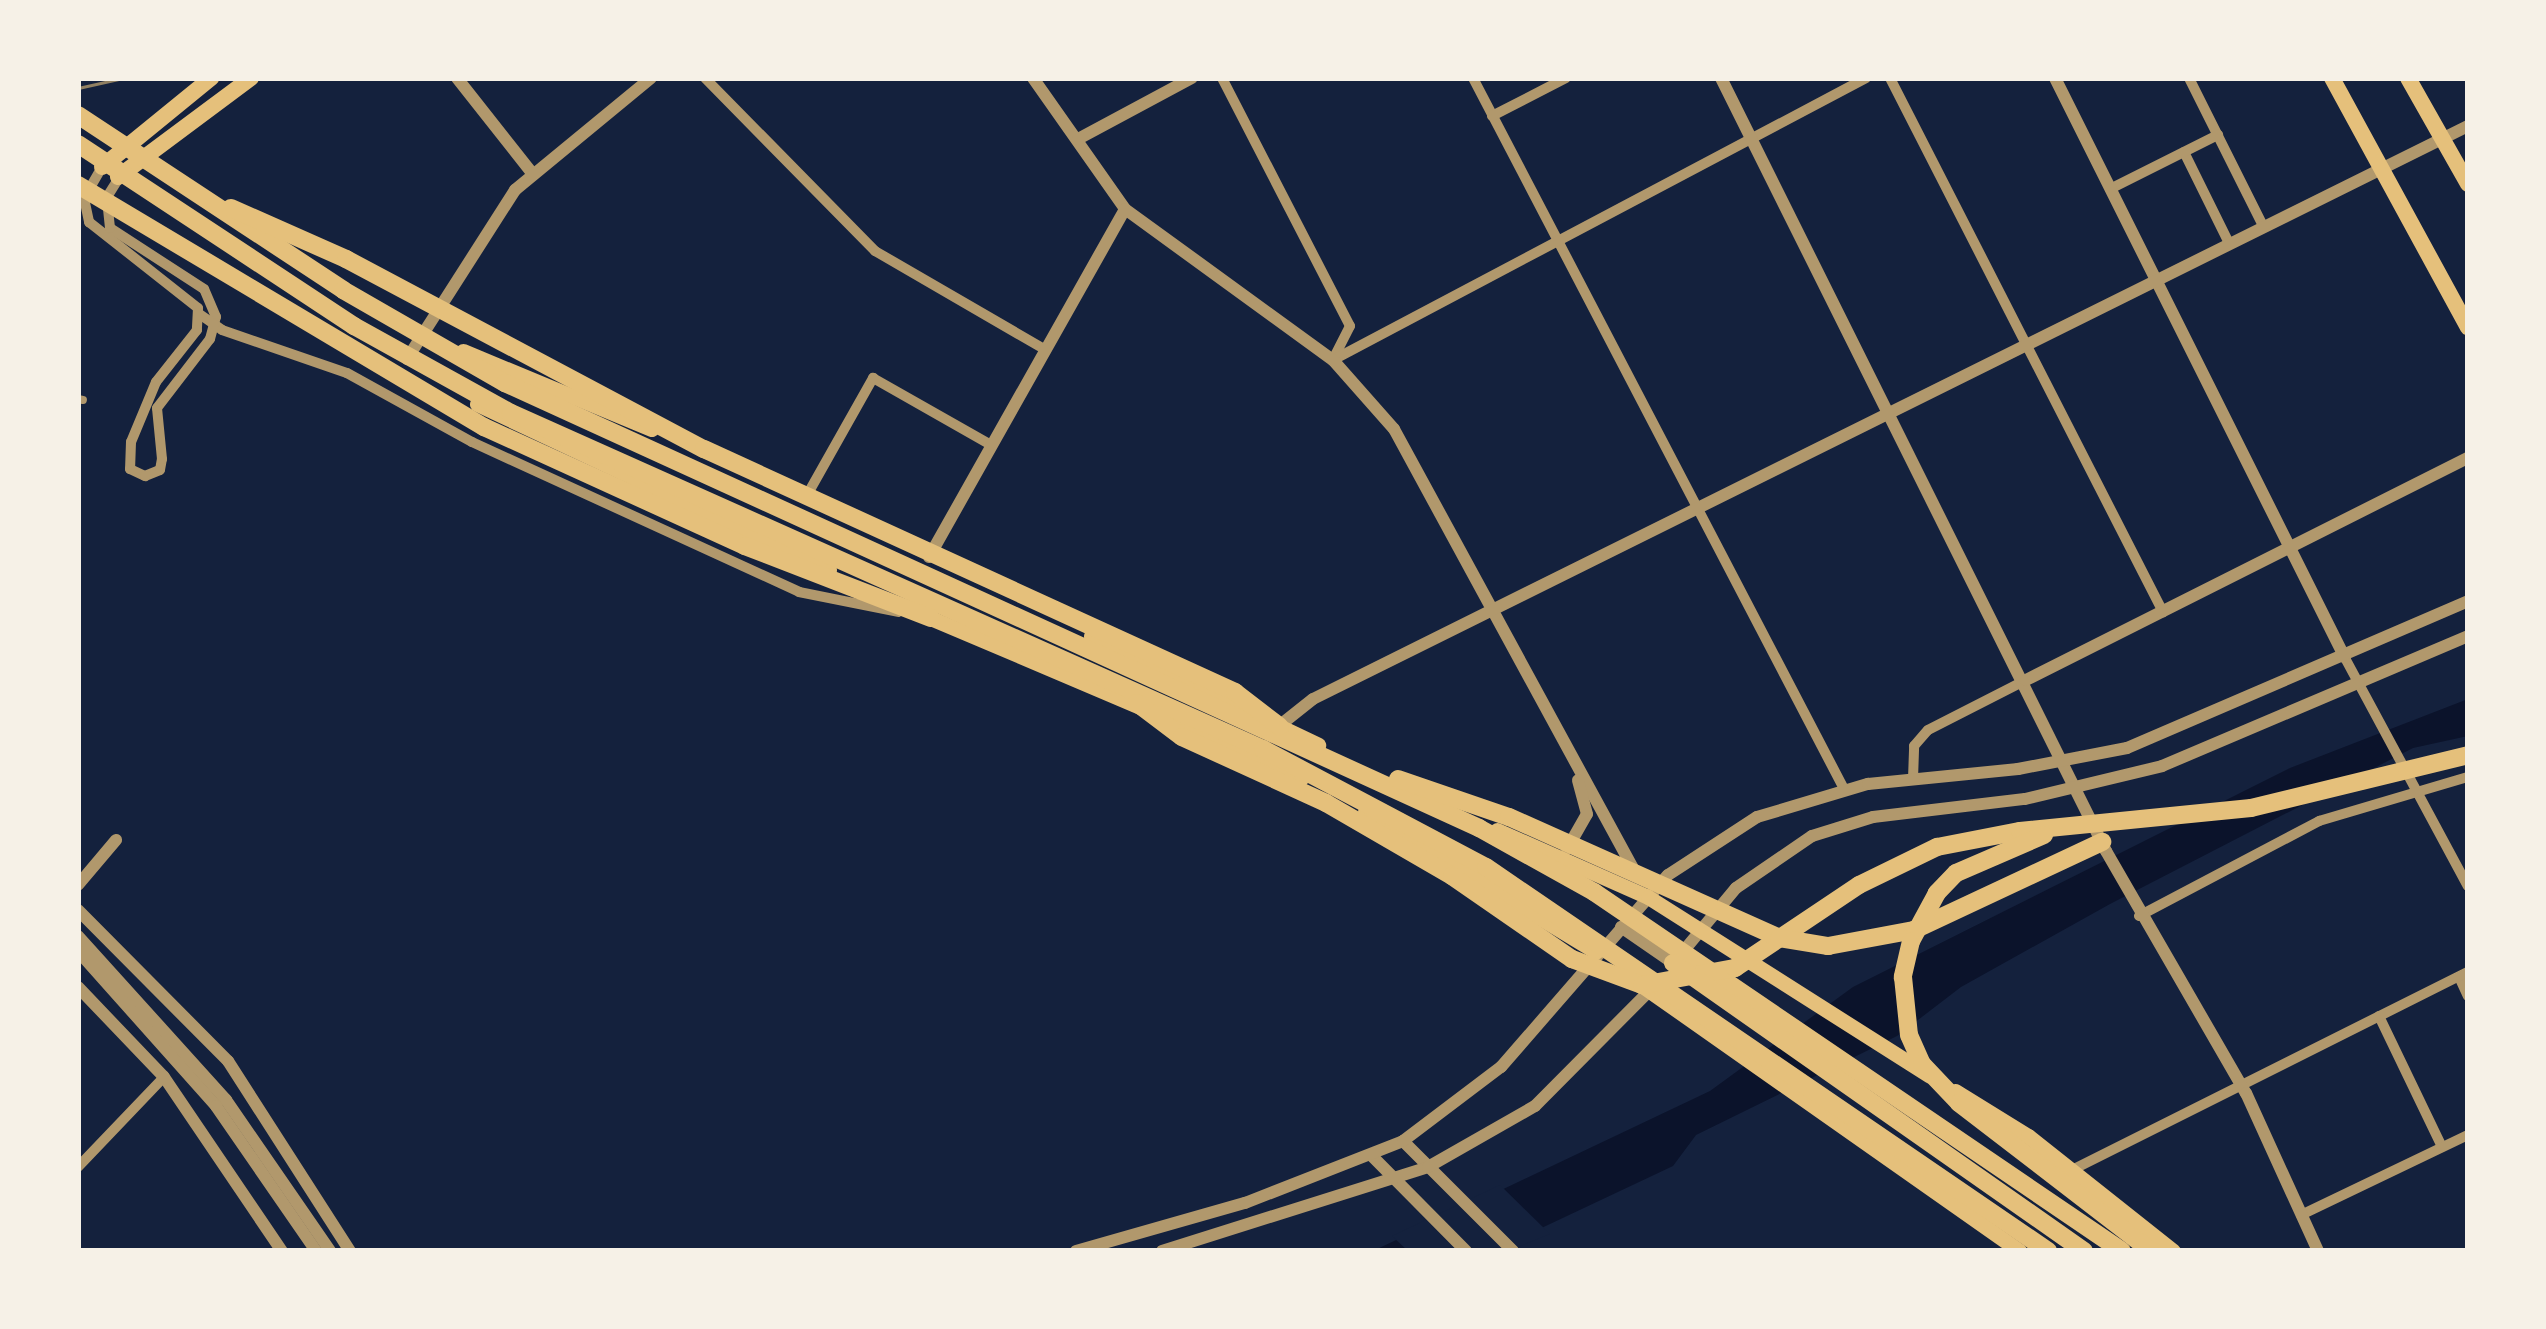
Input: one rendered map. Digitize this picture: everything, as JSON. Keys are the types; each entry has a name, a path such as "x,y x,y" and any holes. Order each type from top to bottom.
{"highway":[{"path":"102,166 211,78"},
{"path":"78,152 119,178 251,78"},
{"path":"2332,78 2388,168 2468,328"},
{"path":"2408,78 2468,184"},
{"path":"78,105 151,155"},
{"path":"78,116 343,290 505,383 1358,770 1594,892 2122,1251"},
{"path":"78,152 254,216 704,449 1075,613 1256,703 1280,726"},
{"path":"78,152 354,326 512,413 1263,749 1486,867 2048,1251"},
{"path":"78,184 484,427 745,546 931,618"},
{"path":"1110,682 1182,737 1326,803 1572,959 1642,985 1735,968 1905,859 1977,838 2251,808 2468,755"},
{"path":"1358,770 1509,818 1779,938 1828,946 1877,941 2104,847"},
{"path":"2060,829 1971,865 1937,892 1911,941 1904,977 1909,1035 1922,1064 1959,1103 2151,1251"},
{"path":"1673,963 2084,1251"}],"main road":[{"path":"151,155 424,335 929,558 1648,897 2072,1170 2173,1251"},
{"path":"119,178 405,362 524,431 931,618 1329,790 1598,954 2019,1251"}],"street":[{"path":"457,78 532,173"},
{"path":"405,362 532,173 651,78"},
{"path":"705,78 875,251 1044,349"},
{"path":"1034,78 1125,209 1333,360 1394,429 1648,897"},
{"path":"1078,139 1192,78"},
{"path":"1222,78 1350,326 1333,360"},
{"path":"1473,78 1844,789"},
{"path":"1492,116 1566,78"},
{"path":"1721,78 2026,680 2104,847 2241,1084 2318,1251"},
{"path":"1333,360 1559,245 1866,78"},
{"path":"1890,78 2163,612"},
{"path":"2055,78 2345,658 2379,712 2468,886"},
{"path":"2189,78 2263,226"},
{"path":"1280,726 1313,699 1492,608 2468,126"},
{"path":"2110,190 2218,135"},
{"path":"2184,152 2229,243"},
{"path":"102,166 83,198 89,222 193,298 198,314 196,330 156,382 131,442 128,461 136,474 160,470 157,408 214,326"},
{"path":"119,178 107,197 110,228 204,290 214,326"},
{"path":"929,558 1125,209"},
{"path":"198,314 214,326 347,373 472,442 799,592 931,618"},
{"path":"804,501 872,378 991,445"},
{"path":"1912,779 1913,746 1928,730 2468,458"},
{"path":"1076,1251 1246,1203 1403,1141 1501,1067 1648,897 1718,837 1844,789 2065,762 2169,732 2468,602"},
{"path":"1162,1251 1393,1181 1428,1167 1535,1106 1649,992 1761,867 1812,836 1897,812 2077,790 2162,766 2361,686 2468,636"},
{"path":"1544,851 1565,851 1587,814 1574,761"},
{"path":"2138,912 2319,821 2468,777"},
{"path":"78,885 116,840"},
{"path":"78,910 228,1061 350,1251"},
{"path":"1622,927 1673,963"},
{"path":"78,936 226,1100 330,1251"},
{"path":"78,952 203,1089 316,1251"},
{"path":"2072,1170 2464,974 2468,996"},
{"path":"78,987 164,1077 282,1251"},
{"path":"2379,1016 2442,1148"},
{"path":"78,1167 164,1077"},
{"path":"2301,1215 2468,1135"},
{"path":"1403,1141 1513,1251"},
{"path":"1372,1156 1466,1251"}],"water":[{"path":"2468,699 2468,736 2413,748 2110,904 1961,987 1897,1036 1696,1135 1673,1166 1493,1251 1373,1251 1710,1091 1853,987 2290,768"}],"pier":[{"path":"1500,1185 1550,1234 1508,1251 1408,1251 1392,1236"}],"tram line":[{"path":"78,88 123,78"}]}
